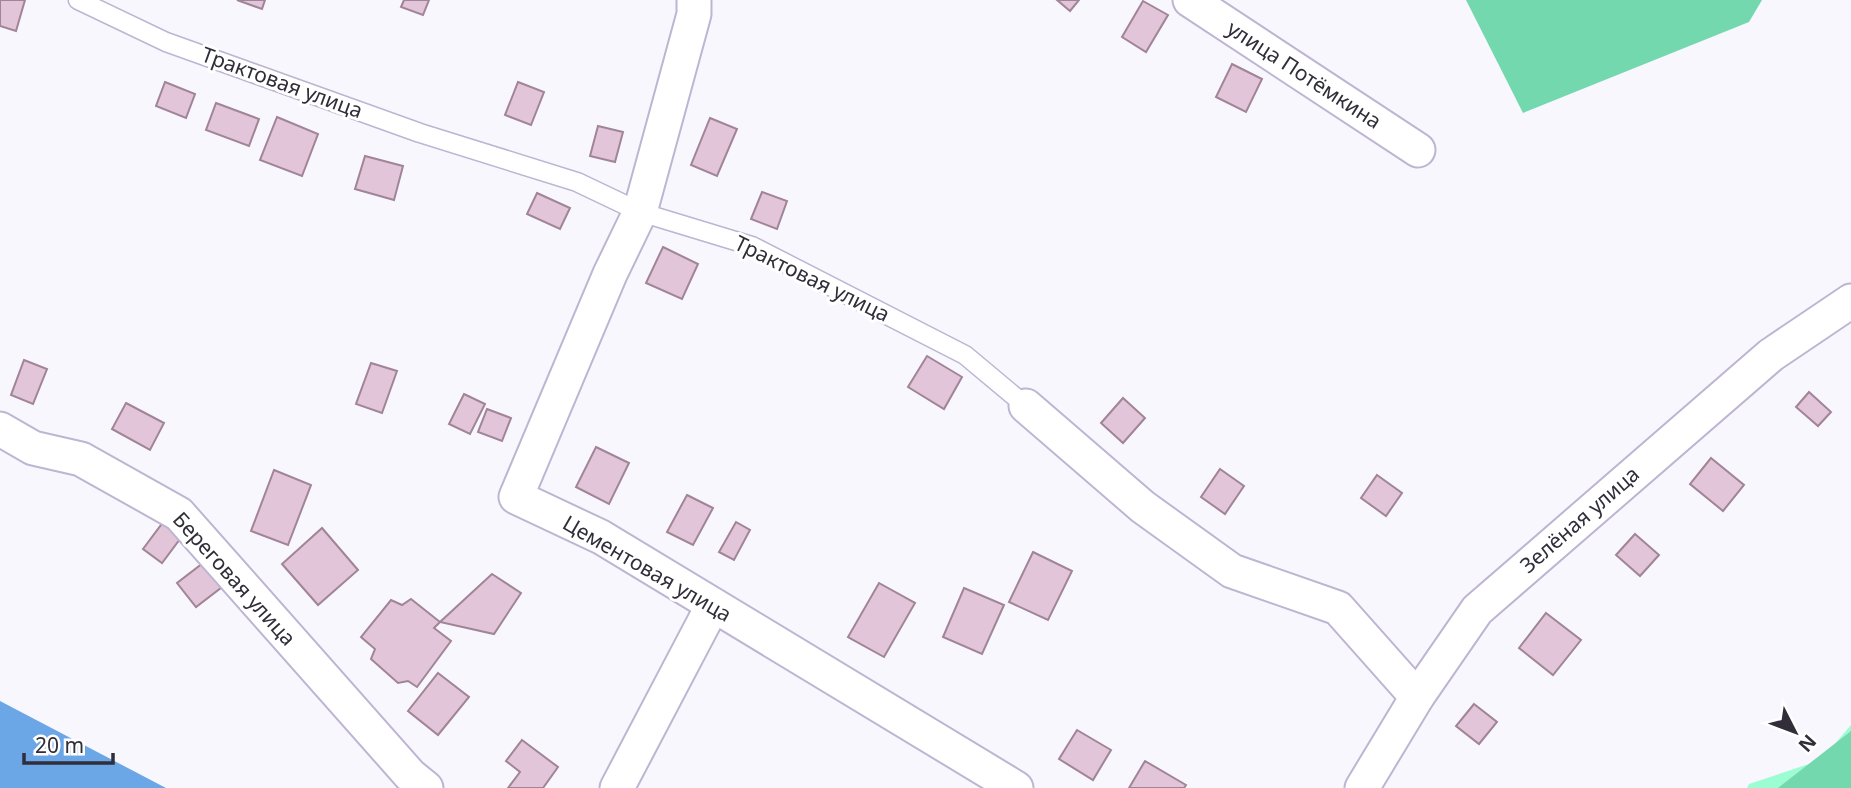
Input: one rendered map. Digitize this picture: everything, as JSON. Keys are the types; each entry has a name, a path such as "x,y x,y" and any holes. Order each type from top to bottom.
{"street":[{"name":"Цементовая улица","path":"694,0 694,14 640,212 610,274 516,497 601,537 712,607 1016,788"},
{"name":"улица Потёмкина","path":"1190,0 1418,150"},
{"name":"Зелёная улица","path":"1362,788 1417,697 1477,610 1771,355 1851,301"},
{"name":"Трактовая улица","path":"1026,406 1143,507 1232,571 1338,608 1417,697"},
{"name":"Береговая улица","path":"0,429 33,448 81,459 179,514 410,775 426,788"},
{"path":"617,788 712,607"}],"lane":[{"name":"Трактовая улица","path":"78,0 166,42 420,133 577,182 640,212 752,246 965,355 1026,406"}],"green space":[{"path":"1466,0 1762,0 1749,22 1523,113"},
{"path":"1851,725 1851,788 1747,788 1749,784 1821,760"},
{"path":"1851,731 1851,788 1778,788"}],"water":[{"path":"0,701 166,788 0,788"}],"building":[{"path":"0,0 25,0 16,31 0,26"},
{"path":"237,0 265,0 262,9"},
{"path":"404,0 429,0 423,15 401,7"},
{"path":"1057,0 1079,0 1070,11"},
{"path":"1143,1 1168,15 1146,52 1122,37"},
{"path":"1232,64 1262,79 1246,112 1216,97"},
{"path":"165,82 195,94 186,118 156,106"},
{"path":"518,82 544,92 531,125 505,115"},
{"path":"216,103 259,119 249,146 206,130"},
{"path":"277,117 318,134 302,176 260,160"},
{"path":"710,118 737,129 717,176 691,165"},
{"path":"598,126 623,132 615,162 590,156"},
{"path":"365,156 403,166 394,200 355,189"},
{"path":"762,192 787,201 777,229 751,219"},
{"path":"537,193 570,208 560,229 527,214"},
{"path":"663,247 698,264 682,299 646,283"},
{"path":"927,356 962,377 944,409 908,387"},
{"path":"24,360 47,369 33,404 11,395"},
{"path":"371,363 397,371 382,413 356,404"},
{"path":"1809,392 1831,412 1818,426 1796,407"},
{"path":"464,394 485,404 470,434 449,424"},
{"path":"1123,398 1145,418 1123,443 1101,423"},
{"path":"126,403 164,423 150,450 112,429"},
{"path":"487,409 511,418 502,441 478,432"},
{"path":"596,447 629,463 609,504 576,487"},
{"path":"1711,458 1744,485 1723,511 1690,484"},
{"path":"1220,469 1244,486 1225,514 1201,497"},
{"path":"274,470 311,485 288,545 251,531"},
{"path":"1377,475 1402,493 1386,516 1361,498"},
{"path":"687,495 713,508 693,545 667,532"},
{"path":"164,521 183,535 162,563 143,549"},
{"path":"736,522 750,530 734,560 719,552"},
{"path":"322,528 358,570 318,605 282,564"},
{"path":"1635,534 1659,555 1640,576 1616,555"},
{"path":"1033,552 1072,571 1048,620 1009,602"},
{"path":"207,560 226,584 196,607 177,583"},
{"path":"492,574 521,593 494,634 440,622"},
{"path":"879,583 915,603 884,657 848,637"},
{"path":"964,588 1004,605 982,654 943,637"},
{"path":"411,599 440,622 434,628 451,641 417,687 408,681 398,683 371,659 375,649 361,637 391,600 402,605"},
{"path":"1546,613 1581,640 1553,675 1519,648"},
{"path":"438,673 469,697 438,735 408,711"},
{"path":"1474,704 1497,722 1479,744 1456,726"},
{"path":"1077,730 1111,750 1093,780 1059,759"},
{"path":"522,740 558,767 543,788 508,788 520,772 506,761"},
{"path":"1145,761 1186,785 1184,788 1129,788"}]}
